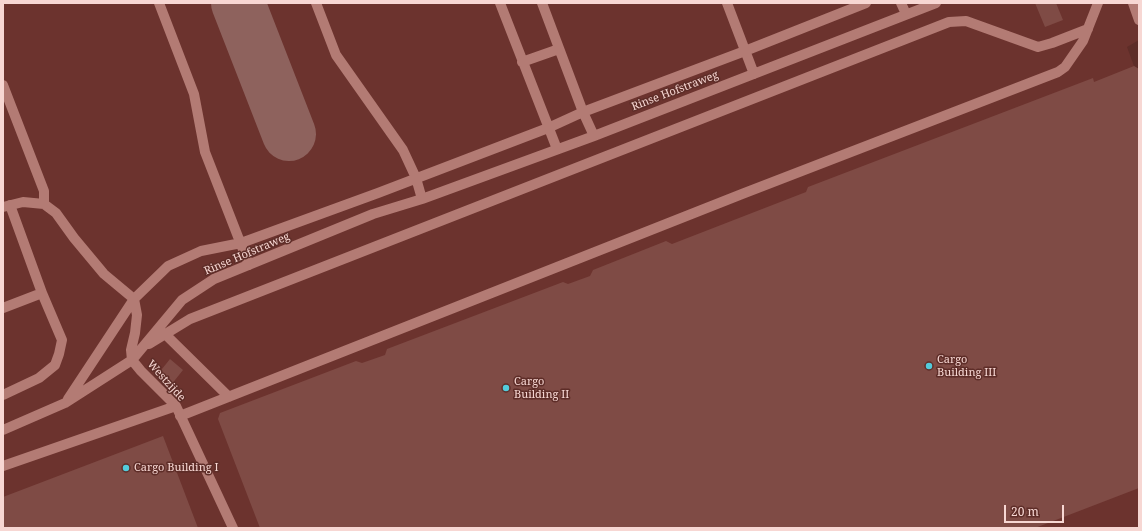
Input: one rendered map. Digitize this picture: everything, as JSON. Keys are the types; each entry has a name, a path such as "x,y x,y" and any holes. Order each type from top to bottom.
{"lane":[{"path":"159,3 194,94 204,152 249,265"},
{"path":"316,3 336,55 403,150 416,178 422,199"},
{"path":"500,3 557,149"},
{"path":"542,3 583,112 594,136"},
{"path":"727,3 754,74"},
{"name":"Rinse Hofstraweg","path":"65,403 134,299 168,266 201,251 241,243 416,178 548,128 583,112 745,51 866,3"},
{"path":"901,3 906,14"},
{"name":"Rinse Hofstraweg","path":"3,430 65,403 132,360 182,300 214,279 373,214 422,199 594,136 936,3"},
{"path":"180,416 742,194 1058,72 1065,67 1083,41 1098,3"},
{"path":"1133,3 1139,20"},
{"path":"142,348 190,319 949,22 966,21 1038,47 1088,29"},
{"path":"522,62 560,48"},
{"path":"3,84 44,191 44,204"},
{"path":"3,395 39,378 55,365 60,354 62,340 7,206 23,202 44,204 56,213 74,238 104,274 134,299 137,315 135,333 130,350 132,360"},
{"path":"3,308 42,294"},
{"path":"165,334 229,397"},
{"name":"Westzijde","path":"132,360 176,406 233,528"},
{"path":"3,466 176,406"}],"shaded area":[{"path":"3,3 1139,3 1139,40 1127,47 1134,66 1139,69 1139,528 3,528"}],"building":[{"path":"1035,3 1056,3 1063,20 1045,27"},
{"name":"Cargo Building III","path":"1134,66 1139,69 1139,488 1035,528 260,528 218,419 220,413 356,361 362,363 385,355 387,349 563,282 568,284 590,276 593,270 666,241 672,244 806,192 808,187 1093,78 1094,82"},
{"path":"170,359 183,370 171,385 158,374"},
{"name":"Cargo Building I","path":"163,436 198,528 3,528 3,497"}],"taxiway":[{"path":"238,3 289,134"}],"place":[{"name":"Cargo Building III","path":"929,366"},
{"name":"Cargo Building II","path":"506,388"},
{"name":"Cargo Building I","path":"126,468"}]}
